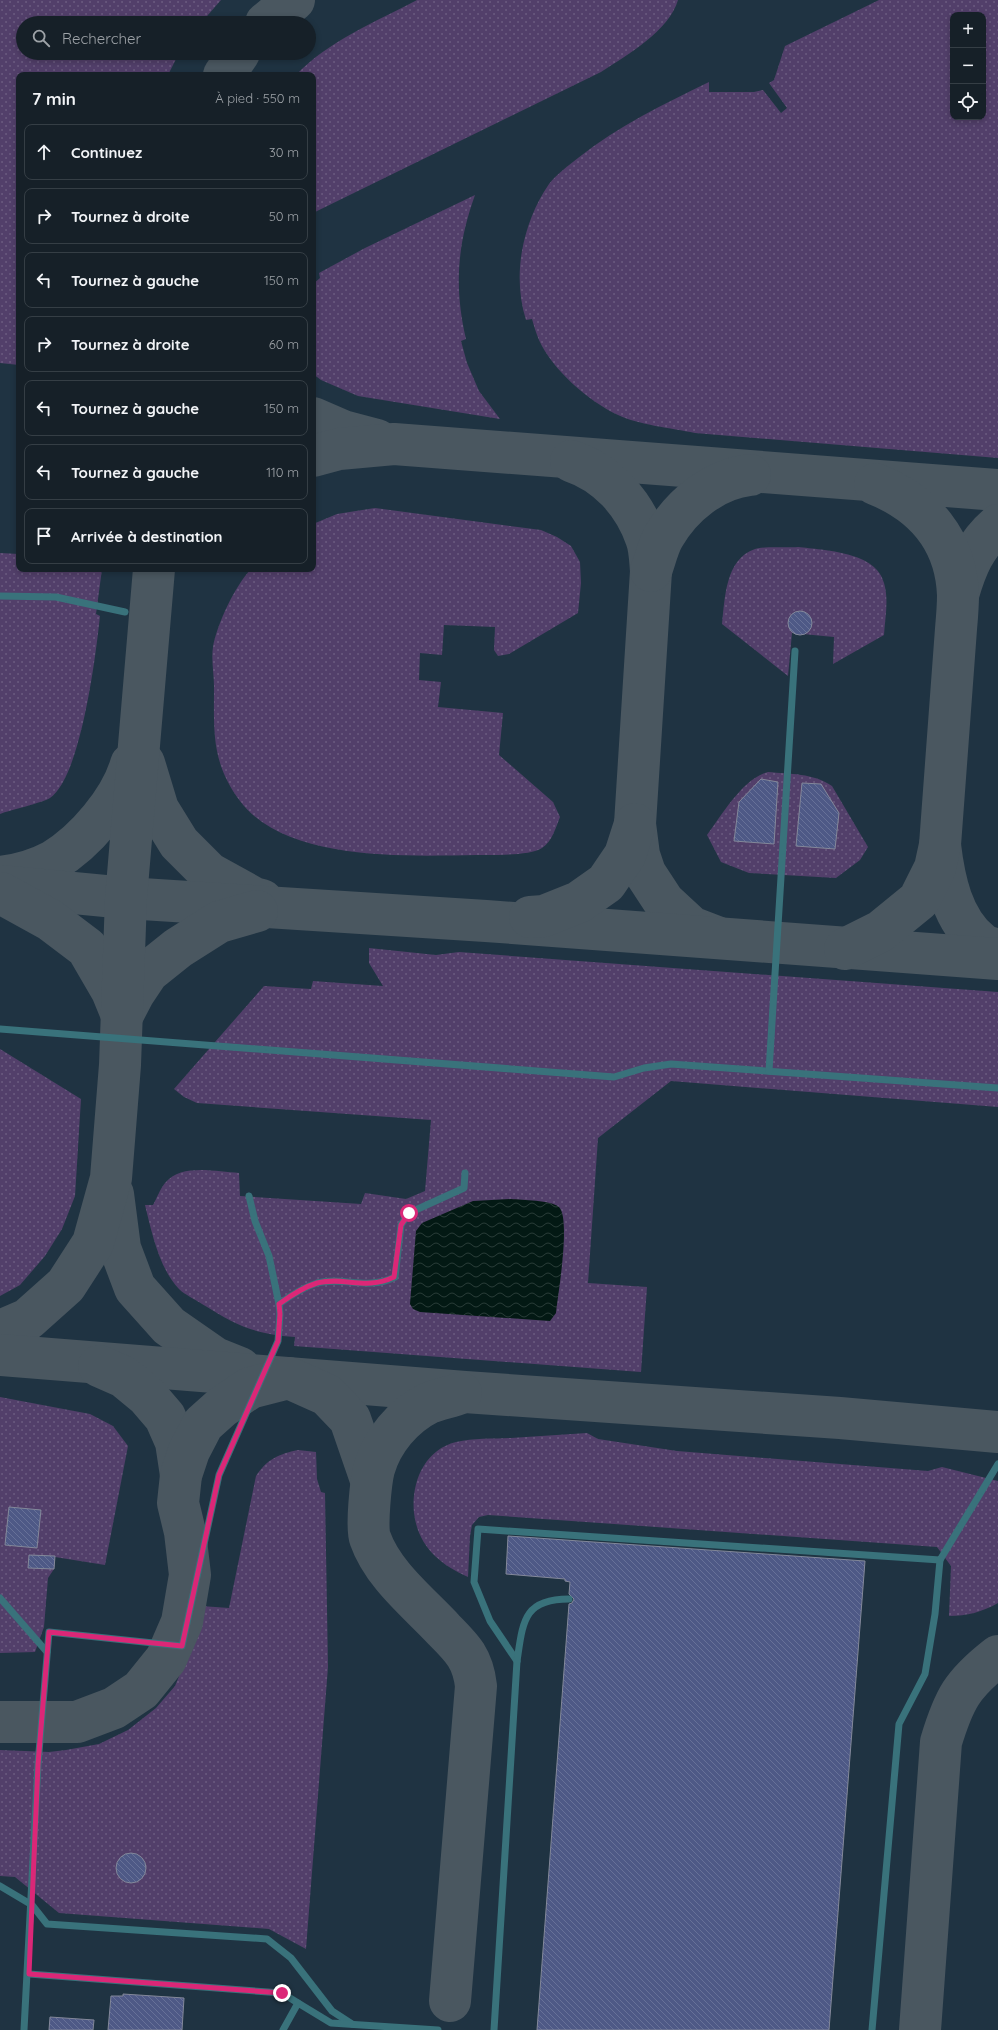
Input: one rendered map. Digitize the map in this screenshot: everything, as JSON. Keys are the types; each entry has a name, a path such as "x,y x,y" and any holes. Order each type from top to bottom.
{"lane":[{"path":"0,596 56,597 125,612"},
{"path":"770,1071 795,651"},
{"path":"0,1029 614,1077 644,1068 671,1064 998,1088"},
{"path":"279,1304 292,1294 318,1283 382,1283 394,1277 401,1225 409,1213 464,1188 465,1173"},
{"path":"24,2030 29,1974 38,1764 49,1632 182,1646 219,1475 278,1341 280,1314 279,1304 269,1256 255,1221 249,1196"},
{"path":"872,2030 899,1724 925,1674 935,1614 940,1560 998,1464"},
{"path":"517,1661 490,1621 474,1582 478,1529 940,1560"},
{"path":"0,1598 47,1652"},
{"path":"494,2030 517,1661 522,1626 530,1610 551,1599 569,1599"},
{"path":"0,1886 32,1904 47,1924 267,1939 291,1958 332,2011 352,2024"},
{"path":"29,1974 282,1993 331,2023 438,2030"},
{"path":"283,2030 298,2003"}],"shaded area":[{"path":"0,0 998,0 998,2030 0,2030"},
{"path":"0,0 221,0 207,16 16,16 16,60 176,60 170,72 16,72 16,365 0,363"},
{"path":"417,0 678,0 666,22 657,32 634,50 601,72 316,212 316,72 299,72 312,60 316,60 316,57 322,52 369,24"},
{"path":"879,0 998,0 998,458 695,433 636,421 618,415 607,409 583,393 572,383 545,351 538,337 532,319 526,320 520,286 522,251 532,216 539,200 552,180 593,146 625,126 658,107 709,82 709,92 754,92 763,90 781,113 787,108 769,83 774,80 785,46"},
{"path":"475,195 464,231 459,267 460,302 466,339 461,341 467,363 479,391 500,419 358,396 321,380 316,376 316,281 320,278 319,273 365,248"},
{"path":"375,508 541,530 557,537 571,546 580,562 581,583 578,613 509,654 498,656 494,650 495,627 444,625 442,655 420,653 419,680 441,682 438,707 503,713 499,755 553,802 560,817 551,838 542,848 536,851 510,854 416,856 349,851 317,845 287,835 261,821 240,801 231,787 219,760 216,746 212,652 218,628 233,595 248,572 316,572 316,523 337,514"},
{"path":"798,547 848,554 871,565 879,573 884,583 886,596 886,616 884,635 833,664 834,637 792,633 788,676 722,624 728,581 738,561 745,554 755,549"},
{"path":"0,553 16,554 16,572 102,572 96,614 100,616 91,685 78,741 70,766 61,786 50,798 0,814"},
{"path":"768,772 809,776 832,786 868,847 860,860 836,878 749,873 721,862 707,835 726,808 742,789 759,776"},
{"path":"369,948 436,955 459,952 998,992 998,1107 671,1081 598,1138 588,1283 647,1287 641,1372 294,1346 295,1337 268,1334 246,1328 215,1312 179,1289 172,1281 161,1261 145,1205 153,1205 163,1185 172,1177 180,1173 200,1170 239,1173 240,1196 361,1204 365,1193 406,1199 425,1191 431,1120 197,1103 184,1097 174,1089 264,986 311,989 313,981 383,986 369,963"},
{"path":"0,1049 81,1099 75,1196 62,1229 45,1256 20,1285 0,1296"},
{"path":"0,1397 90,1414 113,1426 128,1446 105,1565 55,1557 54,1569 48,1578 44,1627 35,1652 0,1653"},
{"path":"587,1433 598,1439 677,1451 928,1471 942,1467 998,1481 998,1603 974,1613 949,1616 951,1566 937,1547 488,1515 479,1517 472,1525 468,1577 439,1560 425,1544 416,1525 414,1513 415,1490 422,1469 436,1452 445,1446 456,1442 470,1440"},
{"path":"298,1450 316,1452 317,1479 321,1492 325,1493 328,1667 306,1949 269,1929 59,1913 15,1877 0,1876 0,1750 49,1752 99,1744 128,1730 156,1708 175,1686 187,1657 201,1606 229,1608 256,1476 269,1461 285,1453"}],"water":[{"path":"511,1199 550,1203 559,1207 562,1214 564,1226 563,1257 556,1313 550,1321 420,1312 413,1309 410,1304 416,1231 422,1223 473,1201"}],"building":[{"path":"800,611 805,612 811,618 811,628 805,634 800,635 795,634 789,628 788,623 789,618 795,612"},
{"path":"761,779 778,782 774,844 734,841 739,802"},
{"path":"802,783 821,784 839,813 835,849 796,846"},
{"path":"9,1507 41,1510 37,1548 5,1545"},
{"path":"508,1536 865,1561 829,2030 537,2030 569,1604 572,1603 574,1599 569,1594 570,1582 565,1581 565,1579 506,1574"},
{"path":"29,1555 55,1556 54,1569 28,1568"},
{"path":"131,1853 137,1854 145,1862 145,1874 137,1882 131,1883 125,1882 117,1874 116,1868 117,1862 125,1854"},
{"path":"123,1994 184,1998 182,2030 108,2030 111,1996 123,1996"},
{"path":"50,2017 94,2020 93,2030 49,2030"}],"taxiway":[{"path":"275,16 294,0"},
{"path":"226,72 234,60"},
{"path":"316,419 343,431 377,440"},
{"path":"316,455 339,449 394,444 998,490"},
{"path":"571,461 596,473 618,491 641,525 649,550 651,571 635,824 639,855 645,873 664,902 691,927 717,937"},
{"path":"651,571 664,536 671,525 690,504 700,495 724,482 737,477 750,475"},
{"path":"845,949 881,931 919,900 935,868 940,845 957,612 958,595 956,576 944,541 923,514 909,502 893,492 875,484"},
{"path":"958,595 964,575 972,557 983,540 998,525"},
{"path":"0,1331 28,1319 66,1285 93,1243 111,1178 120,1065 126,898 154,572"},
{"path":"144,763 158,809 179,843 209,873 254,898 262,900"},
{"path":"0,877 41,867 53,861 77,843 110,806 119,792 131,764"},
{"path":"530,917 544,916 579,902 606,883 625,855 635,824"},
{"path":"940,845 947,885 956,911 971,934 981,943 998,950"},
{"path":"0,886 126,898 486,921 998,959"},
{"path":"1,893 50,920 87,948 112,991 121,1013"},
{"path":"122,1016 134,993 148,972 178,948 219,922 257,911"},
{"path":"113,1194 120,1248 135,1288 169,1326 215,1358 240,1368"},
{"path":"0,1355 465,1392 840,1418 998,1432"},
{"path":"99,1366 124,1377 147,1396 165,1417 176,1442 181,1475"},
{"path":"0,1722 77,1722 114,1708 141,1690 166,1659 182,1622 190,1575 185,1532 178,1503 181,1475 189,1451 203,1424 222,1407 250,1388 289,1378 327,1395 350,1419 371,1480"},
{"path":"450,2001 476,1686 475,1677 470,1661 462,1649 402,1587 383,1564 370,1538 369,1515 370,1493 374,1469 382,1449 388,1439 402,1422 420,1408 429,1403 461,1393"},
{"path":"920,2030 941,1742 950,1714 961,1693 976,1675 998,1656"}],"route":[{"path":"282,1993 29,1974 38,1764 49,1632 182,1646 219,1475 278,1341 280,1314 279,1304 292,1294 318,1283 382,1283 394,1277 401,1225 409,1213"}]}
